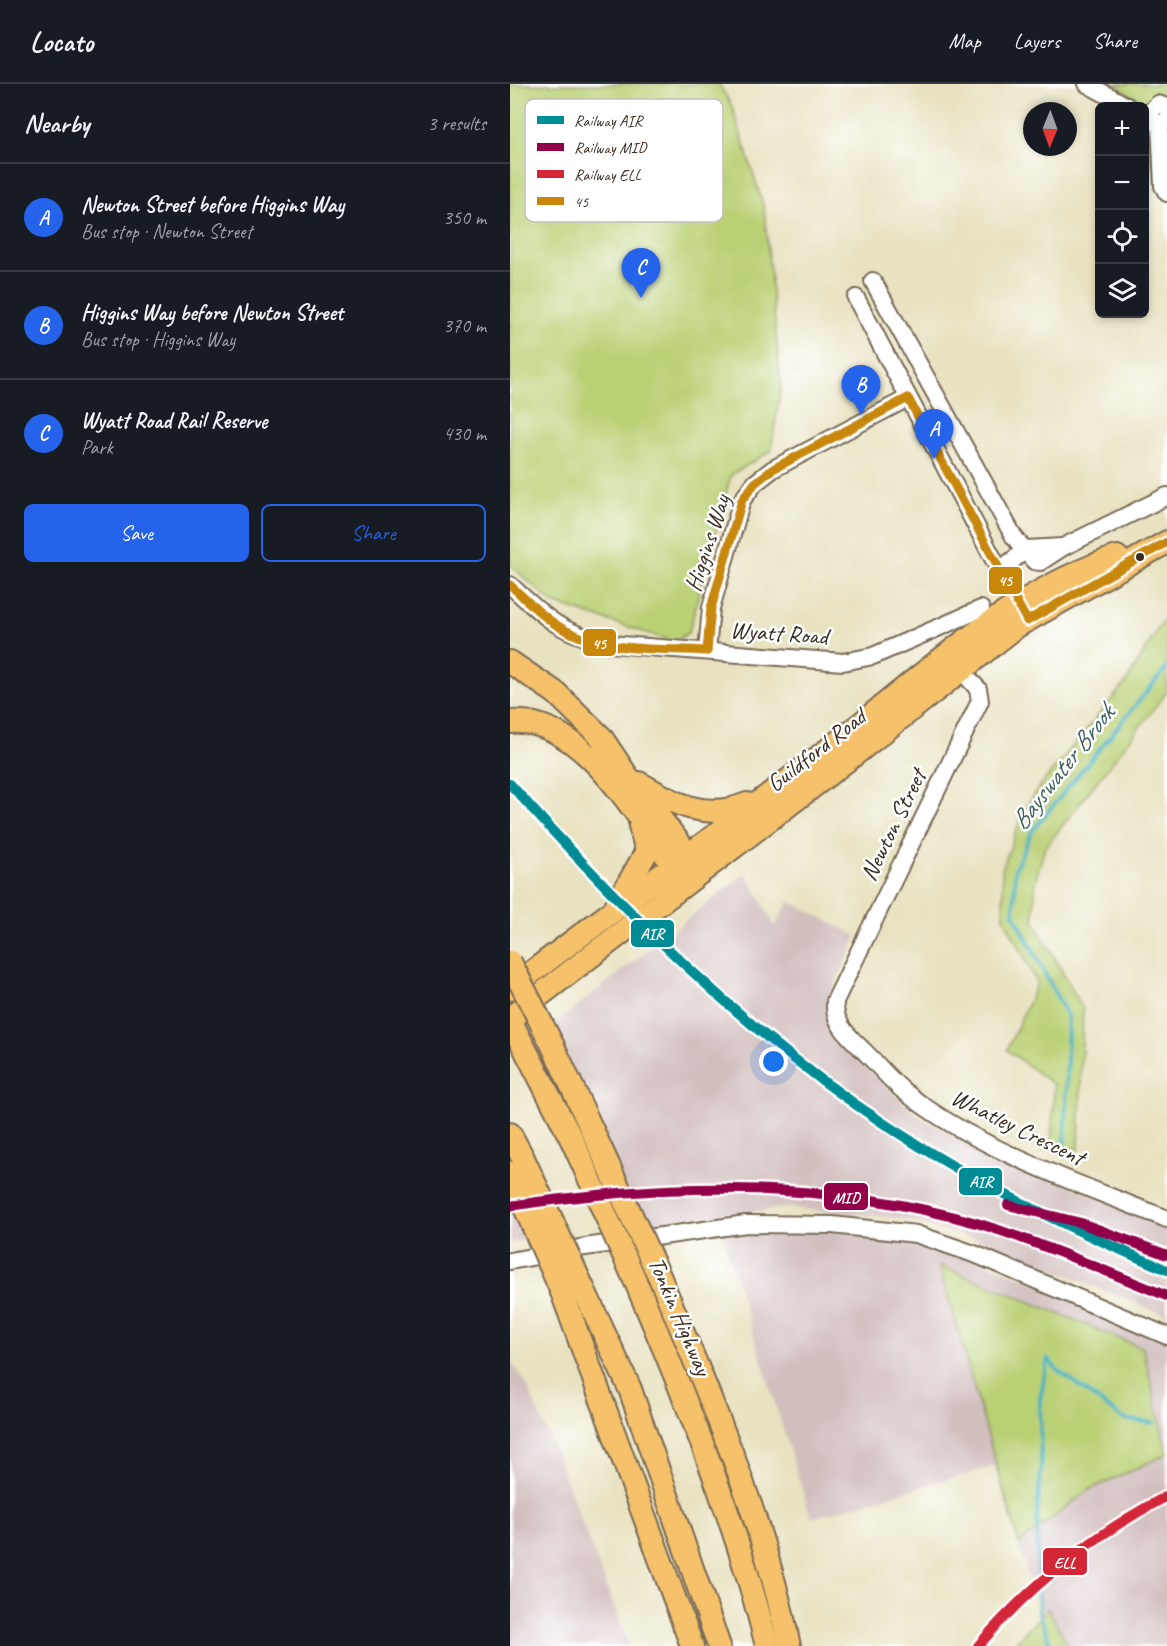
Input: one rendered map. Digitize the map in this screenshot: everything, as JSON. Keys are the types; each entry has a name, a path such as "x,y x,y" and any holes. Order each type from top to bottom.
{"highway":[{"name":"Guildford Road","path":"510,1019 688,870 771,793 947,653 1021,612 1167,541"},
{"name":"Guildford Road","path":"510,989 615,908 688,870 962,671 1021,612"},
{"path":"510,662 556,693 601,737 688,870"},
{"path":"510,722 543,726 572,741 600,769 636,816 688,870"},
{"path":"627,776 670,802 700,812 727,811 771,793"},
{"path":"615,908 647,851 646,841 636,816"},
{"path":"510,962 553,1046 582,1136 660,1278 699,1373 758,1528 778,1593 789,1646"},
{"name":"Tonkin Highway","path":"510,1019 532,1064 582,1136 635,1280 676,1375 725,1506 767,1646"},
{"path":"510,1134 516,1166 572,1290 692,1646"},
{"path":"572,1290 630,1389 719,1646"}],"street":[{"path":"1087,84 1120,102"},
{"path":"1167,107 1158,104 1155,117 1162,186 1167,193"},
{"path":"873,281 1024,549 1034,561 1040,562 1063,547 1167,496"},
{"path":"856,298 1021,612"},
{"name":"Higgins Way","path":"707,651 711,608 728,543 742,500 755,483 773,469 908,398"},
{"path":"1000,570 1024,549"},
{"name":"Wyatt Road","path":"510,585 548,620 577,636 609,644 843,662 873,656 981,609"},
{"name":"Newton Street","path":"840,1026 834,1011 835,1001 980,702 978,689 947,653"},
{"name":"Whatley Crescent","path":"840,1026 904,1092 960,1129 1058,1175 1167,1219"},
{"path":"510,1261 585,1247 746,1224 832,1225 916,1234 977,1255 1167,1336"}],"shaded area":[{"path":"746,873 775,926 789,901 857,936 825,1006 841,1044 921,1119 1167,1228 1167,1316 983,1241 900,1218 787,1208 630,1226 543,1033"},
{"path":"510,1203 527,1241 510,1242"},
{"path":"720,1228 910,1233 1167,1336 1167,1646 1049,1646 995,1466 811,1518"},
{"path":"510,1361 525,1381 554,1448 629,1646 510,1646"}],"green space":[{"path":"510,84 719,84 732,106 764,208 781,387 771,451 731,475 689,632 675,642 553,603 510,565"},
{"path":"1113,84 1167,84 1167,186 1149,159 1149,102 1137,102 1137,99"},
{"path":"1167,614 1167,692 1045,848 1035,881 1034,921 1083,1009 1079,1150 1051,1147 1054,1085 1007,1050 1037,983 1004,918 1002,869 1023,813 1039,787 1126,682"},
{"path":"939,1265 1143,1348 1167,1454 1089,1490 1019,1544"},
{"path":"1048,1608 1068,1646 1012,1646"}],"waterway":[{"name":"Bayswater Brook","path":"1065,1142 1068,1018 1014,914 1015,869 1032,831 1167,667"},
{"path":"1048,1358 1040,1399 1041,1471 1037,1511 1039,1613 1051,1646"},
{"path":"1048,1358 1055,1368 1123,1419 1154,1423"}],"rail line":[{"name":"AIR","path":"510,784 597,878 688,968 785,1052 836,1090 889,1127 956,1168 1060,1222 1167,1270"},
{"name":"MID","path":"510,1206 628,1192 687,1189 805,1192 864,1199 922,1209 980,1224 1051,1249 1167,1296"},
{"name":"MID","path":"1008,1205 1081,1223 1167,1255"},
{"name":"ELL","path":"978,1646 1020,1601 1065,1562 1114,1527 1167,1496"}],"transit line":[{"name":"45","path":"908,398 1027,621 1167,542"},
{"name":"45","path":"707,651 711,608 742,500 755,483 773,469 908,398"},
{"name":"45","path":"510,585 551,621 583,638 636,648 707,651"}],"place":[{"name":"Wyatt Road Rail Reserve","path":"641,298"},
{"name":"Higgins Way before Newton Street","path":"861,415"},
{"name":"Newton Street before Higgins Way","path":"934,459"}]}
